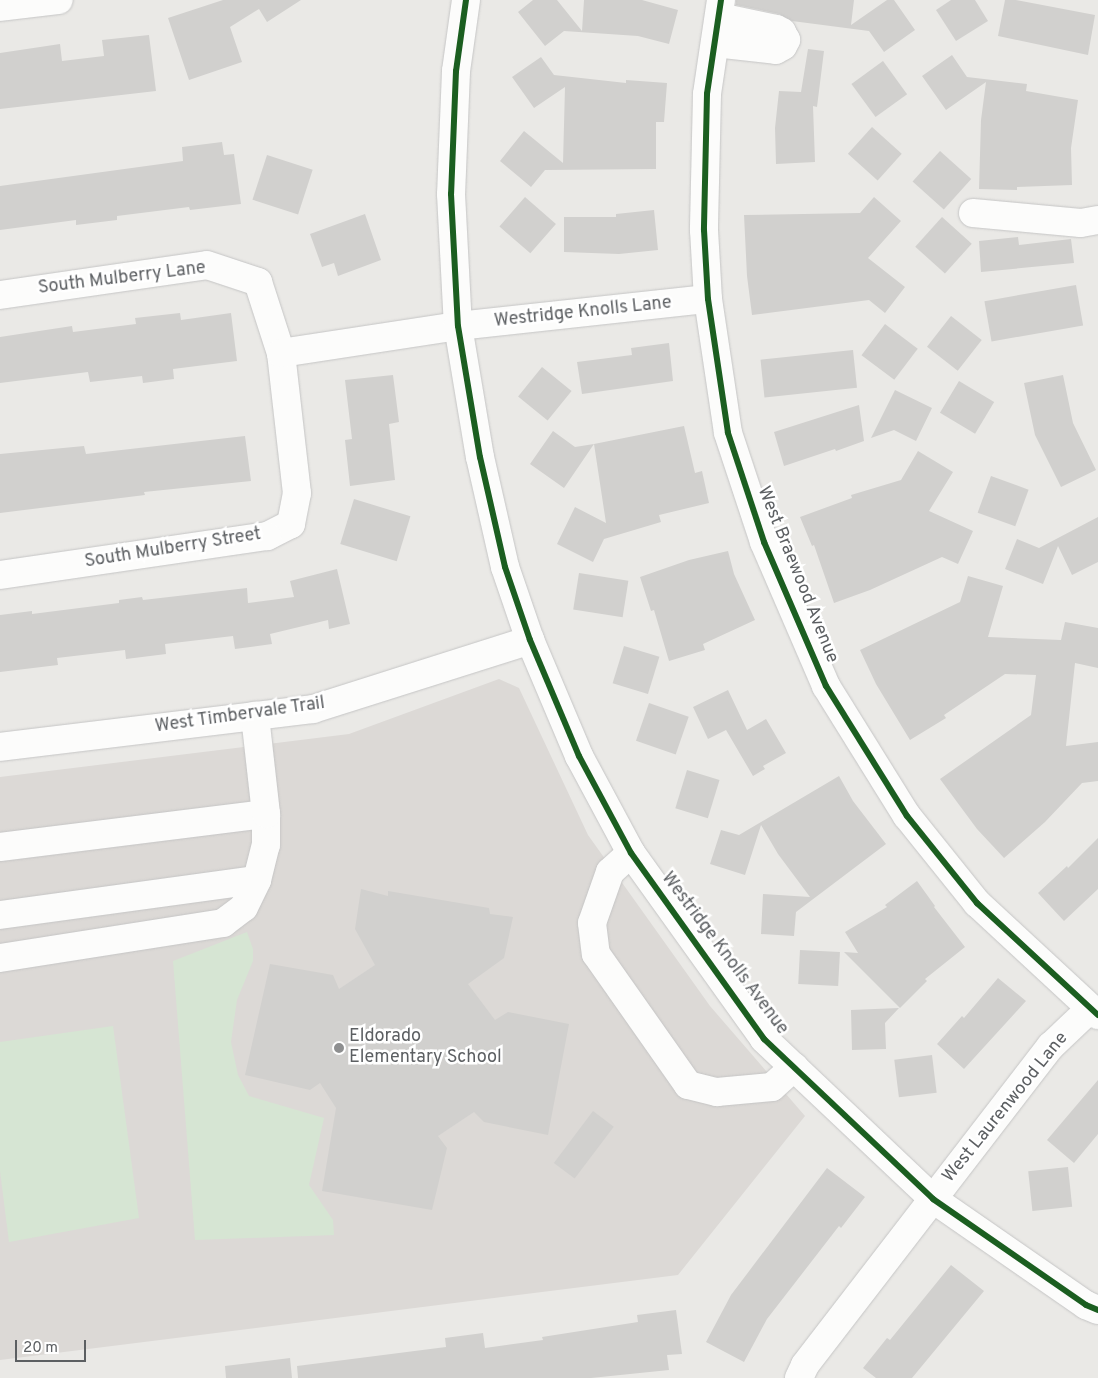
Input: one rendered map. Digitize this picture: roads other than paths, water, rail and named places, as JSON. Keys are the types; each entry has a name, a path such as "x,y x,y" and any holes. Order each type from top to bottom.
{"street":[{"path":"0,7 59,0"},
{"name":"Westridge Knolls Avenue","path":"466,0 456,71 451,194 458,326 480,457 505,568 530,640 579,756 631,853 764,1039 934,1198 1086,1305 1098,1310"},
{"path":"715,43 776,50 783,46 786,40 782,32 776,28 720,8"},
{"name":"West Braewood Avenue","path":"720,8 707,94 704,230 708,299 728,433 764,542 826,686 907,816 977,903 1094,1012"},
{"path":"973,213 1081,223 1098,220"},
{"name":"South Mulberry Lane","path":"0,295 207,265 258,282 281,353"},
{"name":"Westridge Knolls Lane","path":"281,353 458,326 708,299"},
{"name":"South Mulberry Street","path":"0,575 268,536 291,524 297,493 281,353"},
{"name":"West Timbervale Trail","path":"0,747 313,709 530,640"},
{"path":"0,958 223,923 244,907 257,880 266,845 266,814 255,716"},
{"path":"0,848 266,814"},
{"path":"631,853 610,872 592,923 596,954 688,1085 717,1092 772,1087 794,1067"},
{"path":"0,915 257,880"},
{"name":"West Laurenwood Lane","path":"800,1378 805,1366 1051,1046 1094,1012"}],"place":[{"name":"Eldorado Elementary School","path":"339,1048"}]}
